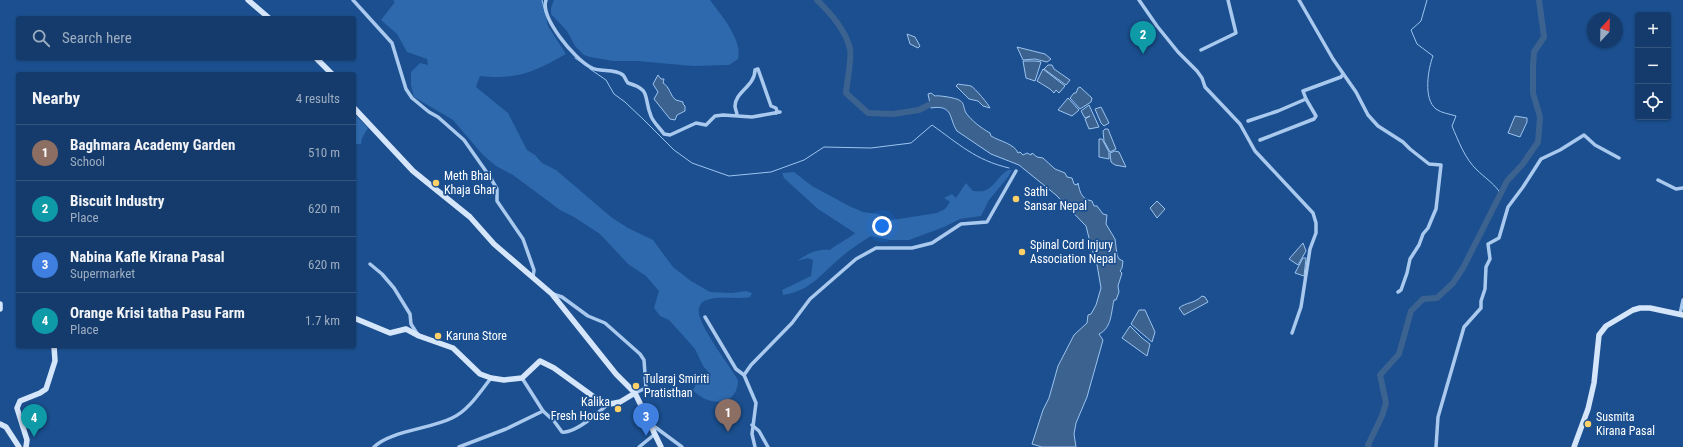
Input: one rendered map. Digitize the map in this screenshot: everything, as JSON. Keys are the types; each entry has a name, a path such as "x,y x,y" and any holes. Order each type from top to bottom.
{"main road":[{"path":"248,0 267,16"},
{"path":"318,60 330,72"},
{"path":"356,110 413,171 470,217 494,244 552,294 613,369 635,393 662,447"},
{"path":"0,304 0,309"},
{"path":"1574,447 1588,409 1594,383 1599,335 1606,326 1633,310 1640,308 1650,308 1682,314"},
{"path":"356,319 390,333 406,329 419,336 453,348 480,374 491,378 504,380 522,378 538,362 543,362 554,368 603,404 607,405 620,402 635,393"},
{"path":"26,447 27,440 17,408 20,401 43,392 46,389 54,361 54,348"},
{"path":"0,424 6,427 19,447"}],"street":[{"path":"353,0 392,43 406,89 412,98 429,112 438,117 464,140 490,177 497,189 497,201 500,207 523,239 534,270 533,277"},
{"path":"546,0 546,11 551,23 569,49 591,68 616,72 623,75 628,83 640,87 645,92 651,117 664,134 670,135 696,123 706,125 715,116 737,115 752,117 778,113 776,108 771,106 758,69 755,70 755,76 752,82 737,100 735,105 737,115"},
{"path":"1139,0 1157,26 1178,52 1197,71 1202,78 1205,87 1240,124 1255,151 1313,213 1315,218 1316,233 1310,249 1301,307 1292,333"},
{"path":"1201,50 1236,34 1228,0"},
{"path":"1299,0 1343,74 1356,92 1368,115 1378,126 1403,142 1429,164 1442,165 1436,209 1428,228 1423,234 1420,245 1410,259 1407,274 1401,290 1398,292"},
{"path":"1260,140 1314,119 1316,116 1303,91 1342,77 1343,74"},
{"path":"1248,121 1278,111 1306,99"},
{"path":"1436,447 1438,417 1464,327 1481,308 1481,301 1485,289 1486,267 1490,259 1488,244 1499,238 1508,207 1541,159 1584,136 1595,145 1619,158"},
{"path":"744,375 751,365 792,323 810,299 856,259 876,248 912,248 932,243 961,224 987,222 1016,171"},
{"path":"1658,180 1676,189 1683,188"},
{"path":"370,264 382,274 394,288 410,314 411,324 419,336"},
{"path":"552,294 562,297 588,316 605,323 640,354 644,360 646,388 635,393"},
{"path":"1682,314 1683,300"},
{"path":"705,317 736,369 744,375 756,403 752,425 752,434 755,447"},
{"path":"374,447 384,439 452,419 462,412 491,378"},
{"path":"522,378 543,411 554,421 562,432 566,432 587,421 607,405"},
{"path":"459,447 506,429 543,411"},
{"path":"650,423 682,447"},
{"path":"752,425 759,431 768,447"},
{"path":"639,447 655,434"}],"shaded area":[{"path":"393,0 542,0 548,26 566,54 544,66 515,76 480,76 476,87 508,113 527,150 535,155 542,163 556,170 611,217 628,228 653,240 673,267 691,281 710,292 732,293 746,291 752,293 750,297 710,299 704,301 699,308 699,314 705,330 738,380 737,389 728,400 721,402 706,399 699,396 693,390 698,381 711,375 703,366 695,349 669,320 660,316 654,308 659,291 646,276 628,264 600,234 574,217 560,210 513,175 496,166 483,155 453,120 414,97 411,85 411,72 420,63 428,65 427,59 407,52 397,34 381,20 395,2"},
{"path":"554,0 710,0 725,20 734,36 739,52 738,59 729,65 693,66 637,61 613,61 590,57 584,55 575,46 567,31 551,14 551,8"},
{"path":"907,34 915,37 920,46 918,48 910,44"},
{"path":"1017,47 1045,54 1051,59 1047,62 1035,59 1023,60"},
{"path":"1023,61 1041,62 1035,81 1026,78"},
{"path":"1048,65 1052,65 1054,69 1070,80 1066,85 1044,69"},
{"path":"1043,69 1065,86 1059,93 1056,90 1054,93 1037,81"},
{"path":"658,75 661,79 664,79 663,83 672,96 683,102 685,106 685,111 677,115 675,120 670,119 654,99 658,92 653,84"},
{"path":"958,84 973,87 990,108 983,106 978,101 969,99 956,86"},
{"path":"1080,87 1092,98 1091,102 1080,109 1070,98"},
{"path":"931,93 935,96 959,100 964,106 968,116 990,133 991,136 1014,147 1018,153 1020,152 1023,155 1027,153 1031,155 1032,153 1037,157 1043,158 1055,169 1065,173 1067,177 1072,178 1074,184 1077,185 1078,183 1080,192 1085,199 1092,201 1094,206 1097,206 1103,214 1107,215 1106,224 1115,239 1117,255 1119,259 1123,261 1120,271 1122,273 1118,286 1119,292 1116,300 1114,300 1109,324 1099,334 1103,340 1087,397 1076,423 1074,434 1076,447 1042,447 1032,444 1043,410 1049,398 1058,366 1074,335 1087,323 1088,315 1091,314 1096,305 1101,288 1096,259 1092,250 1086,226 1056,195 1019,165 991,154 957,131 950,114 944,108 931,108 928,94"},
{"path":"1068,98 1079,110 1072,116 1058,110"},
{"path":"1089,105 1099,127 1089,129 1085,119 1090,116 1085,118 1081,111"},
{"path":"1101,107 1109,123 1104,126 1101,123 1095,109"},
{"path":"356,116 368,128 362,138 361,144 356,144"},
{"path":"1515,116 1527,118 1527,122 1520,137 1508,133"},
{"path":"1108,129 1116,149 1110,152 1104,141 1103,131"},
{"path":"1099,139 1102,139 1109,152 1109,159 1099,157"},
{"path":"1115,151 1119,152 1126,167 1115,165 1111,162 1110,153"},
{"path":"1008,170 1012,170 989,200 981,216 960,219 944,227 909,240 890,240 871,236 843,255 809,286 793,293 783,295 782,290 811,276 813,260 808,258 797,261 813,252 830,250 855,233 818,209 784,178 782,173 794,172 812,186 849,206 863,212 878,214 892,220 937,213 945,209 950,202 944,198 952,194 956,198 966,183 973,191 985,191"},
{"path":"1157,201 1165,209 1157,218 1150,208"},
{"path":"1303,243 1306,251 1298,265 1289,259"},
{"path":"1303,258 1306,258 1304,276 1295,273"},
{"path":"1202,296 1205,297 1208,302 1184,315 1179,308"},
{"path":"1139,310 1145,310 1155,332 1152,342 1131,324"},
{"path":"1130,326 1150,344 1147,356 1122,338"}],"waterway":[{"path":"542,0 545,12"},
{"path":"817,0 837,22 848,42 850,58 846,93 868,113 893,114 919,110 938,100"},
{"path":"1427,0 1421,21 1411,30 1417,44 1433,56 1428,76 1429,98 1436,109 1456,116 1452,126 1462,149 1473,166 1499,191 1497,200"},
{"path":"1369,447 1368,445 1382,416 1386,403 1380,375 1399,354 1411,311 1423,299 1437,298 1453,283 1463,268 1507,181 1522,165 1538,142 1540,117 1533,93 1533,67 1534,52 1544,37 1539,0"},
{"path":"575,58 581,62"},
{"path":"590,69 606,80 614,94 625,102 674,150 692,163 729,176 771,172 804,160 824,147 871,148 911,143 932,125 968,151 986,161 1009,168"}],"place":[{"name":"Biscuit Industry","path":"1143,54"},
{"name":"Meth Bhai Khaja Ghar","path":"436,183"},
{"name":"Sathi Sansar Nepal","path":"1016,199"},
{"name":"Spinal Cord Injury Association Nepal","path":"1022,252"},
{"name":"Karuna Store","path":"438,336"},
{"name":"Tularaj Smiriti Pratisthan","path":"636,386"},
{"name":"Kalika Fresh House","path":"618,409"},
{"name":"Susmita Kirana Pasal","path":"1588,424"},
{"name":"Baghmara Academy Garden","path":"728,432"},
{"name":"Nabina Kafle Kirana Pasal","path":"646,436"},
{"name":"Orange Krisi tatha Pasu Farm","path":"34,437"}]}
